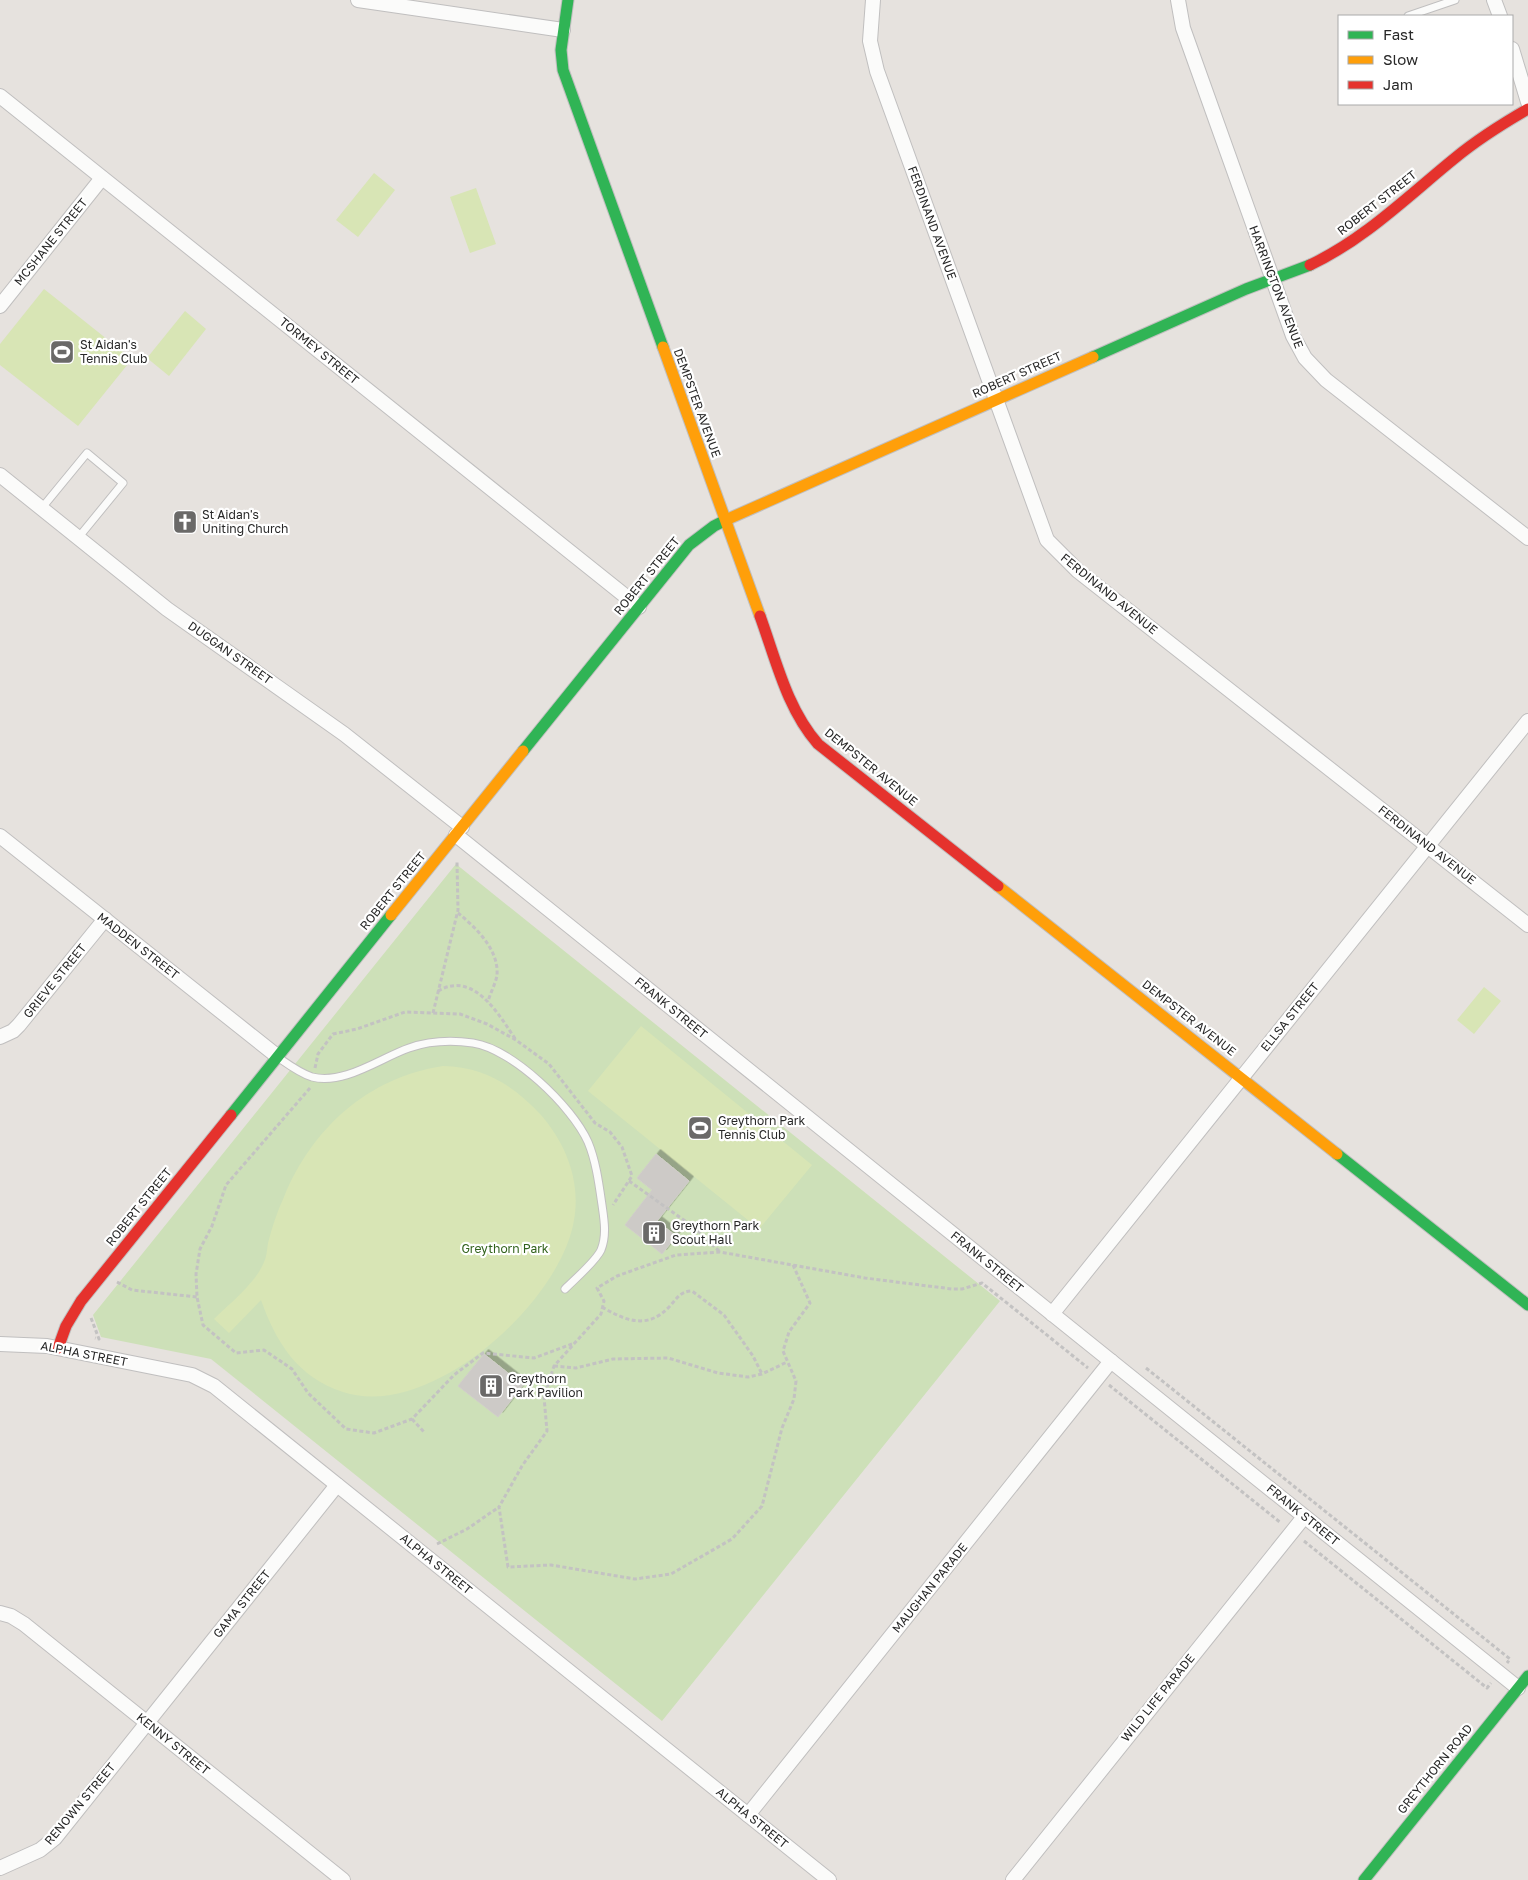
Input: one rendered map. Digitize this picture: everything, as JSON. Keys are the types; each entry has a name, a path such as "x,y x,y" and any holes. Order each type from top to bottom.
{"street":[{"path":"358,0 563,30"},
{"name":"DEMPSTER AVENUE","path":"568,0 561,50 563,70 790,698 799,718 811,736 1528,1305"},
{"name":"FERDINAND AVENUE","path":"872,0 870,41 877,71 1047,540 1064,560 1528,925"},
{"name":"HARRINGTON AVENUE","path":"1178,0 1183,28 1272,280 1293,336 1305,358 1314,369 1528,538"},
{"path":"1494,0 1500,15"},
{"path":"1513,53 1528,102"},
{"name":"TORMEY STREET","path":"0,96 639,607"},
{"name":"ROBERT STREET","path":"58,1348 66,1326 81,1301 689,545 725,520 1246,289 1321,260 1344,247 1479,138 1528,110"},
{"name":"MCSHANE STREET","path":"0,306 102,178"},
{"name":"DUGGAN STREET","path":"0,475 183,620 360,745 459,831"},
{"name":"ELLSA STREET","path":"1052,1314 1528,721"},
{"name":"FRANK STREET","path":"459,831 1052,1314 1518,1688"},
{"name":"MADDEN STREET","path":"0,836 277,1056"},
{"name":"GRIEVE STREET","path":"0,1037 13,1031 19,1025 105,920"},
{"name":"ALPHA STREET","path":"0,1344 38,1344 198,1377 224,1393 829,1880"},
{"name":"MAUGHAN PARADE","path":"748,1815 1111,1361"},
{"name":"GAMA STREET","path":"147,1723 337,1485"},
{"name":"WILD LIFE PARADE","path":"1013,1880 1304,1516"},
{"name":"KENNY STREET","path":"0,1613 11,1616 24,1624 343,1880"},
{"name":"GREYTHORN ROAD","path":"1364,1880 1528,1676"},
{"name":"RENOWN STREET","path":"0,1868 51,1842 147,1723"}],"lane":[{"path":"1411,15 1456,0"},
{"path":"41,509 87,453 123,483 78,538"},
{"path":"277,1056 313,1077 334,1077 347,1074 427,1043 474,1043 505,1055 527,1070 544,1085 588,1141 599,1180 605,1230 601,1251 565,1289"}],"path":[{"path":"433,1013 458,913 458,858"},
{"path":"458,913 478,929 492,955 497,975 488,1002"},
{"path":"438,991 445,987 462,986 485,997 516,1040"},
{"path":"572,1344 534,1358 483,1353 454,1375 412,1420 374,1433 346,1429 308,1394 292,1369 264,1350 236,1353 203,1325 197,1297 196,1274 200,1249 212,1226 223,1191 246,1160 306,1094 313,1077 318,1054 333,1034 357,1029 405,1012 460,1014 486,1024 516,1040 549,1064 595,1123 610,1132 622,1147 632,1176 613,1204 611,1225 605,1230"},
{"path":"629,1181 688,1223 720,1252"},
{"path":"437,1544 467,1528 498,1507 522,1466 547,1431 544,1397 554,1366 601,1314 604,1301 597,1288 617,1276 676,1255 720,1252 793,1265 810,1303 789,1332 784,1351 796,1381 794,1399 782,1428 762,1506 732,1539 671,1574 635,1579 551,1565 508,1567 498,1507"},
{"path":"112,1289 117,1282 132,1290 197,1297"},
{"path":"602,1307 614,1316 636,1322 664,1312 681,1294 692,1291 724,1315 744,1342 762,1374"},
{"path":"90,1337 99,1339 90,1316 95,1309"},
{"path":"554,1366 576,1368 614,1359 668,1358 718,1373 748,1377 762,1374 787,1362"},
{"path":"412,1420 424,1432"}],"green space":[{"path":"374,173 395,190 358,237 336,220"},
{"path":"476,188 496,244 470,253 450,197"},
{"name":"St Aidan's Tennis Club","path":"44,289 132,359 78,426 0,365 0,344"},
{"path":"185,311 206,329 169,376 147,358"},
{"name":"Greythorn Park","path":"456,864 1000,1301 662,1721 211,1359 101,1337 93,1315"},
{"path":"1484,987 1501,1001 1474,1034 1457,1020"},
{"name":"Greythorn Park Tennis Club","path":"641,1026 812,1165 759,1229 588,1091"},
{"path":"443,1066 472,1070 497,1080 530,1104 558,1138 570,1164 576,1205 574,1220 564,1252 545,1286 518,1318 486,1348 451,1372 414,1389 377,1396 343,1392 313,1377 290,1356 281,1344 261,1300 229,1333 214,1319 242,1292 260,1270 266,1257 268,1243 279,1208 296,1172 310,1149 327,1128 346,1110 368,1094 391,1081 416,1072"}],"building":[{"path":"656,1154 689,1181 657,1221 676,1236 662,1254 625,1225 652,1190 637,1178"},
{"name":"Greythorn Park Pavilion","path":"484,1354 523,1385 498,1417 458,1386"}],"traffic: fast":[{"path":"568,0 561,50 563,70 663,347"},
{"path":"1093,357 1246,289 1310,265"},
{"path":"523,751 689,545 714,526 728,519"},
{"path":"231,1115 391,915"},
{"path":"1337,1154 1528,1305"},
{"path":"1364,1880 1528,1676"}],"traffic: slow":[{"path":"663,347 760,616"},
{"path":"728,519 1093,357"},
{"path":"391,915 523,751"},
{"path":"998,886 1337,1154"}],"traffic: jam":[{"path":"1310,265 1368,230 1472,144 1528,109"},
{"path":"760,616 790,700 807,730 818,744 998,886"},
{"path":"58,1348 66,1326 81,1301 231,1115"}],"place":[{"name":"St Aidan's Tennis Club","path":"62,352"},
{"name":"St Aidan's Uniting Church","path":"185,522"},
{"name":"Greythorn Park Tennis Club","path":"700,1128"},
{"name":"Greythorn Park Scout Hall","path":"654,1233"},
{"name":"Greythorn Park Pavilion","path":"491,1386"}]}
